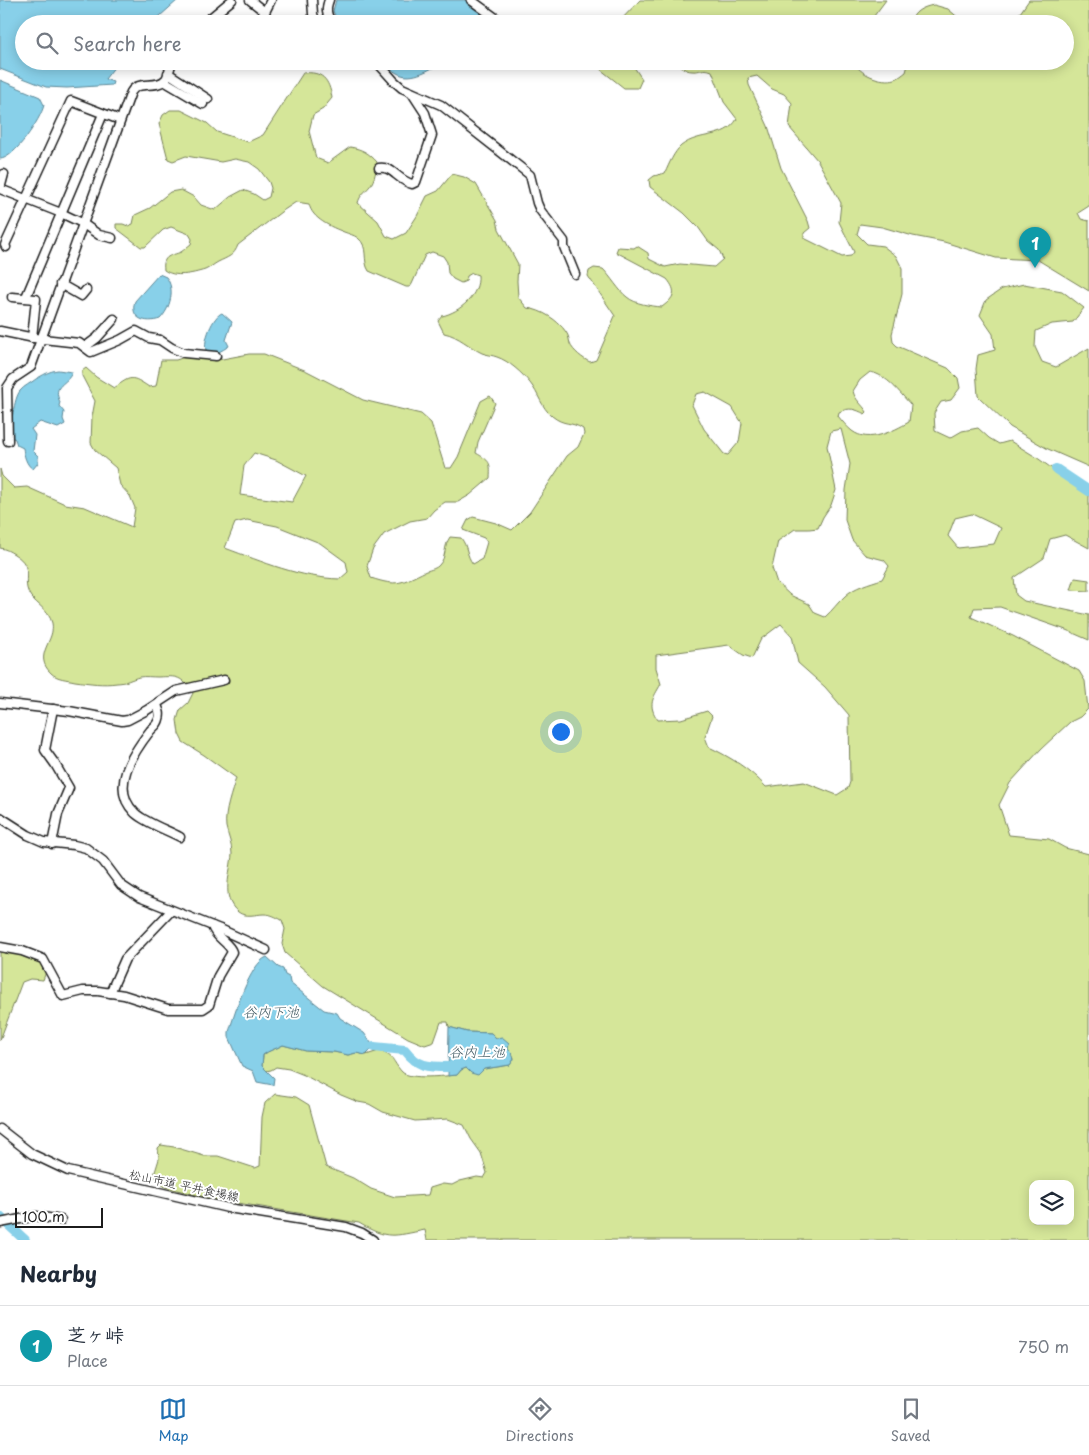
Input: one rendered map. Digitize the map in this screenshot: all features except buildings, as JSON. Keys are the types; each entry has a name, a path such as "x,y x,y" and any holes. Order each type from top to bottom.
{"street":[{"path":"214,15 232,0"},
{"path":"250,0 265,12"},
{"path":"264,15 271,0"},
{"path":"312,0 313,15"},
{"path":"327,15 329,0"},
{"path":"470,0 491,15"},
{"path":"164,81 169,70"},
{"path":"384,70 394,81 412,93 441,105 530,175 536,203 564,241 564,247 575,274"},
{"path":"36,338 60,284 133,88 164,81 205,101 168,73"},
{"path":"379,168 389,169 403,182 412,184 416,182 432,135 425,113 412,93"},
{"path":"6,247 5,245 71,101 120,120"},
{"path":"26,298 103,114"},
{"path":"4,174 0,189 61,213 82,223 99,235 112,238"},
{"path":"60,284 81,296 86,290"},
{"path":"8,441 6,392 9,384 31,368 36,338 36,299 12,297"},
{"path":"85,347 97,338 114,319"},
{"path":"0,331 78,343 91,352 136,331 149,338 160,340 184,353 216,356"},
{"path":"0,382 9,384"},
{"path":"0,703 54,709 122,721 128,720 157,705 176,690 224,680"},
{"path":"157,705 160,712 159,722 149,732 130,761 124,778 124,794 131,808 140,816 180,836"},
{"path":"52,844 58,814 69,788 45,750 54,709"},
{"path":"0,817 28,835 52,844 74,844 92,852 103,861 121,885 131,893 266,950"},
{"path":"110,993 125,959 171,911"},
{"path":"0,947 22,951 43,959 63,996 92,990 146,1001 168,1010 206,1008 218,976 232,952 232,949 216,935 212,926"},
{"name":"松山市道 平井食場線","path":"0,1129 32,1154 68,1172 228,1208 346,1227 362,1233 373,1240"},
{"path":"0,1222 36,1216 60,1220"}],"green space":[{"path":"640,0 886,0 875,15 626,15"},
{"path":"1029,0 1089,0 1089,206 1078,213 1081,219 1089,221 1089,291 1038,260 996,258 944,242 882,227 860,224 857,234 867,244 883,246 896,256 902,268 902,294 892,334 893,342 897,346 948,368 958,378 960,388 951,400 941,402 934,413 935,431 950,438 962,431 978,428 999,444 1010,441 1089,495 1089,548 1065,535 1050,539 1044,558 1014,578 1016,595 1024,601 1089,615 1089,640 1000,607 974,608 971,617 1013,636 1079,671 1085,681 1088,709 1080,717 1070,722 1041,749 1010,783 999,805 1009,835 1049,839 1065,848 1089,854 1089,1240 427,1240 425,1230 398,1235 384,1234 359,1223 213,1199 165,1187 154,1175 159,1159 158,1148 161,1145 204,1156 218,1156 255,1168 260,1166 262,1117 265,1103 275,1094 296,1097 309,1105 326,1167 353,1178 371,1189 395,1197 428,1195 430,1188 443,1184 452,1185 477,1177 484,1178 487,1173 481,1153 464,1125 448,1119 415,1121 383,1112 369,1104 341,1095 289,1069 276,1067 266,1071 262,1066 263,1055 283,1045 306,1051 334,1052 348,1055 356,1053 366,1055 379,1051 391,1057 402,1072 412,1076 428,1077 457,1075 466,1068 484,1069 510,1065 514,1058 512,1053 491,1033 467,1032 449,1027 448,1022 441,1022 434,1042 425,1045 408,1038 323,986 285,953 282,944 285,929 282,920 267,914 244,915 238,912 229,900 228,884 232,850 226,827 226,815 236,778 183,742 179,734 177,720 180,710 188,703 193,693 182,680 175,677 139,677 123,682 102,684 75,681 51,673 46,666 44,654 51,636 51,619 28,591 25,564 14,554 0,548 0,469 2,476 14,488 27,487 65,504 85,507 132,527 135,508 130,496 120,485 116,468 95,450 91,443 95,401 82,376 82,371 86,368 96,377 114,388 131,378 149,387 156,386 161,360 204,356 217,360 249,354 264,354 307,371 363,400 421,414 431,423 445,468 451,468 458,457 481,401 490,396 495,403 478,442 476,453 489,463 490,478 470,495 458,502 445,502 427,518 410,521 384,534 373,549 367,566 371,578 394,583 405,581 438,566 443,559 446,544 450,537 461,538 473,564 482,559 487,542 484,538 463,530 468,520 473,517 496,523 512,530 530,512 567,456 578,447 584,434 583,429 560,421 552,416 545,409 530,383 511,364 497,357 482,353 444,333 438,321 442,316 456,311 468,302 476,289 478,275 472,273 467,276 466,281 461,283 453,279 448,273 447,262 443,256 432,252 425,255 412,284 410,287 406,287 369,271 363,245 358,238 323,222 314,214 309,204 296,202 238,245 235,252 230,256 207,269 184,274 173,274 164,270 164,261 166,259 171,255 181,252 191,244 192,239 189,234 171,227 163,230 145,247 141,247 116,228 116,224 128,226 133,224 135,215 150,208 170,192 181,190 194,197 201,205 215,210 230,197 243,190 263,200 269,197 271,188 269,182 259,169 249,162 235,159 221,162 186,156 173,161 168,159 159,124 163,115 170,110 181,110 207,123 217,132 248,142 263,135 303,73 320,75 327,81 332,98 323,109 313,115 309,131 316,158 328,163 350,147 365,152 377,162 373,181 358,203 378,221 386,236 394,239 406,233 427,196 438,191 452,174 464,177 476,184 497,220 499,229 518,264 518,297 527,308 544,313 559,323 567,334 573,349 590,362 596,360 615,316 588,276 589,271 594,268 603,269 624,294 639,303 662,307 672,298 673,294 673,288 667,279 616,252 618,247 634,248 637,246 648,253 649,259 665,267 680,264 714,267 723,259 719,250 708,241 698,227 684,213 650,187 649,180 654,176 665,173 678,149 688,141 726,130 737,119 724,102 712,71 709,70 860,70 871,76 889,80 896,78 907,70 1074,70 1074,15 1014,15 1020,13","holes":["757,76 772,89 784,94 792,103 789,127 818,161 841,203 839,222 854,252 851,256 842,257 804,238 804,233 810,228 808,221 781,168 768,126 749,85 748,78","870,372 882,377 892,385 911,405 909,422 881,435 866,436 859,435 850,429 838,416 839,412 849,409 865,414 867,412 853,391 860,380","705,392 732,407 742,423 739,442 728,455 724,454 704,429 692,405 696,394","841,429 850,464 846,490 845,520 852,540 865,555 884,560 889,566 882,579 853,590 842,598 825,617 815,613 809,604 790,595 777,583 772,568 778,541 795,529 818,528 831,505 836,490 827,446 831,431","254,453 276,460 306,476 292,502 240,495 244,466","972,514 1001,528 994,544 958,548 948,536 955,518","247,520 277,526 320,543 346,562 348,572 340,579 310,576 268,564 225,548 235,523","781,624 792,636 798,663 825,687 849,715 850,782 848,788 837,795 804,782 766,787 739,764 709,747 705,737 712,716 707,711 681,719 658,720 655,715 652,702 661,684 656,668 656,655 729,645 743,655 752,658 761,639"]},
{"path":"934,5 948,9 955,15 914,15 926,7"},
{"path":"601,70 636,70 642,79 638,88 624,88"},
{"path":"1024,284 1062,291 1084,308 1073,322 1052,324 1036,331 1035,347 1042,362 1056,367 1089,348 1089,467 1048,449 1010,427 978,396 976,369 978,355 995,350 993,334 980,315 986,300 1002,289"},
{"path":"1075,578 1089,580 1089,591 1071,590"},
{"path":"0,950 38,958 46,972 43,980 30,979 22,982 0,1040"}],"water":[{"path":"0,0 178,0 161,15 15,15 15,70 112,70 105,79 113,82 112,85 67,88 46,87 0,69"},
{"path":"336,0 465,0 486,15 335,15 333,11"},
{"path":"392,70 428,70 409,76"},
{"path":"0,80 40,97 44,105 38,119 19,146 12,153 0,159"},
{"path":"159,274 166,277 171,287 167,310 160,319 149,321 140,319 134,312 135,301"},
{"path":"222,313 232,322 226,340 229,346 212,353 206,350 207,335 215,319"},
{"path":"58,370 72,372 58,392 59,406 64,412 63,419 65,424 58,428 40,422 31,429 35,435 33,451 38,456 38,463 33,469 27,462 23,448 17,445 15,439 10,436 14,406 23,388 36,379"},
{"name":"谷内下池","path":"267,957 283,969 285,975 289,977 290,983 324,1010 337,1013 340,1018 364,1033 374,1047 366,1055 356,1053 348,1055 334,1052 306,1051 283,1045 263,1055 262,1066 274,1078 273,1085 257,1082 253,1071 242,1066 229,1037 229,1032 249,979 261,961"},
{"name":"谷内上池","path":"449,1027 467,1032 491,1033 496,1038 502,1037 509,1043 508,1049 514,1059 510,1065 484,1069 478,1075 471,1073 466,1068 457,1075 448,1076"}],"waterway":[{"path":"1056,469 1089,491"},
{"path":"374,1047 405,1050 414,1060 424,1065 448,1067"},
{"path":"0,1217 25,1240"}],"place":[{"name":"芝ヶ峠","path":"1035,268"}]}
